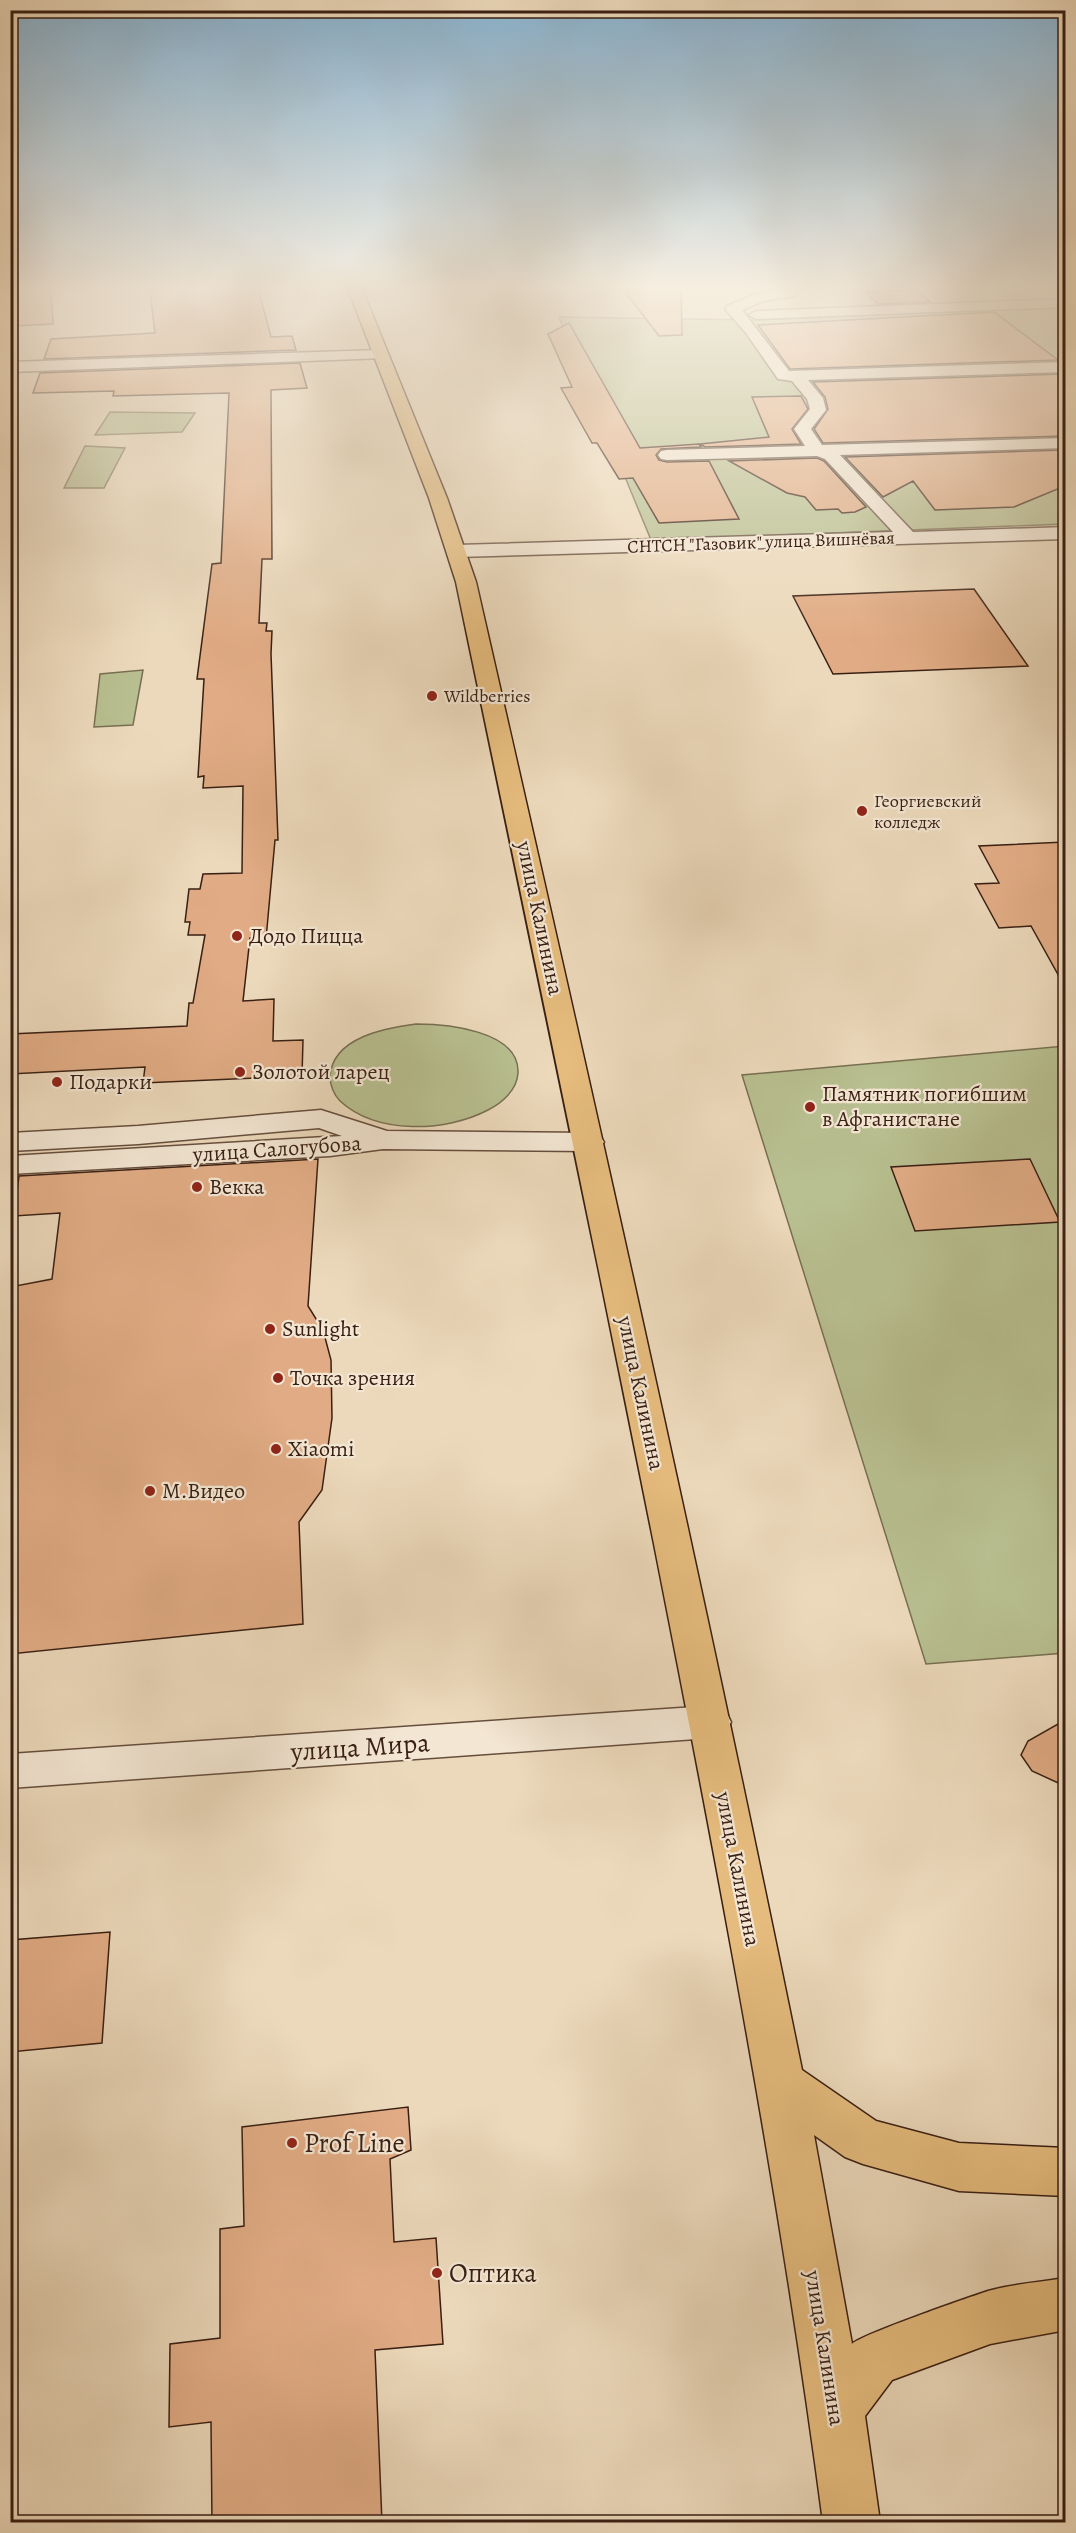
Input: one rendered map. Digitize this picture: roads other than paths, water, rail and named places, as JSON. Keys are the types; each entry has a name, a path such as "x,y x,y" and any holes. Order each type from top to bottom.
{"main road":[{"name":"улица Калинина","path":"399,402 458,551 589,1142 710,1722 780,2083 836,2408 852,2523"},
{"path":"780,2083 863,2141 959,2167 1065,2172"},
{"path":"836,2408 874,2360 990,2317 1065,2304"}],"street":[{"path":"816,402 818,410 802,429 816,449 831,455 908,538"},
{"path":"667,455 1065,443"},
{"name":"СНТСН \"Газовик\" улица Вишнёвая","path":"458,551 1065,533"},
{"name":"улица Салогубова","path":"10,1142 138,1135 321,1119 383,1140"},
{"path":"383,1140 589,1142"},
{"name":"улица Салогубова","path":"10,1165 330,1147 383,1140"},
{"name":"улица Мира","path":"10,1771 710,1722"}],"place":[{"name":"Wildberries","path":"432,696"},
{"name":"Георгиевский колледж","path":"862,811"},
{"name":"Додо Пицца","path":"237,936"},
{"name":"Золотой ларец","path":"240,1072"},
{"name":"Подарки","path":"57,1082"},
{"name":"Памятник погибшим в Афганистане","path":"810,1107"},
{"name":"Векка","path":"197,1187"},
{"name":"Sunlight","path":"270,1329"},
{"name":"Точка зрения","path":"278,1378"},
{"name":"Xiaomi","path":"276,1449"},
{"name":"М.Видео","path":"150,1491"},
{"name":"Prof Line","path":"292,2143"},
{"name":"Оптика","path":"437,2273"}]}
